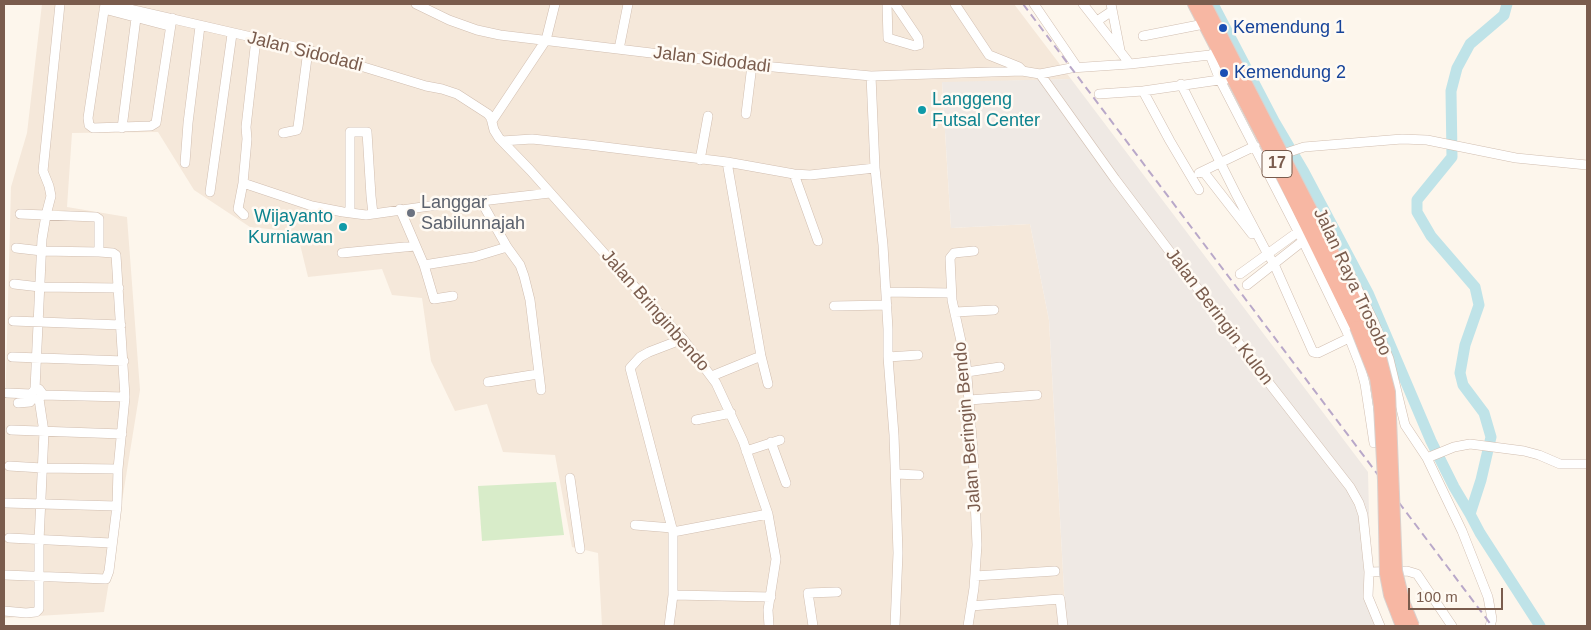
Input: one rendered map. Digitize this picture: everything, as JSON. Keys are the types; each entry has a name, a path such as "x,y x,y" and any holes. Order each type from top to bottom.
{"highway":[{"name":"Jalan Raya Trosobo","path":"1194,4 1226,79 1305,233 1380,357 1389,392 1396,571 1404,604 1413,626"},
{"name":"Jalan Raya Trosobo","path":"1205,4 1288,152 1335,257 1361,324 1376,378 1380,406 1386,574 1390,595 1402,626"}],"street":[{"path":"4,611 26,613 39,611 40,505 44,432 36,395 37,358 42,251 51,191 43,171 60,4"},
{"name":"Jalan Sidodadi","path":"416,4 449,20 477,30 500,35 752,65 871,76"},
{"path":"493,125 546,40 555,4"},
{"path":"620,49 628,4"},
{"path":"887,4 888,38 916,46 919,45 918,38 895,4"},
{"path":"955,4 989,55 1022,70"},
{"path":"1034,4 1077,67"},
{"path":"1083,4 1130,64"},
{"path":"106,6 136,18 171,22 156,123 151,126 94,128 88,123 106,6"},
{"name":"Jalan Sidodadi","path":"106,6 171,22 200,26 308,50 449,92 488,114 493,125"},
{"path":"1096,21 1112,7"},
{"path":"1112,7 1121,53"},
{"path":"122,128 136,18"},
{"path":"1144,36 1204,24"},
{"path":"185,163 200,26"},
{"path":"210,192 232,34"},
{"path":"244,215 238,210 243,183 247,139 246,127 256,39"},
{"path":"283,133 297,130 298,127 308,50"},
{"path":"895,626 898,553 896,474 888,357 887,305 875,168 871,76 1022,70 1040,74 1077,67 1130,64 1214,53"},
{"path":"746,114 752,65"},
{"name":"Jalan Beringin Kulon","path":"1040,74 1110,172 1350,487 1363,515 1369,572 1368,597 1380,626"},
{"path":"1099,94 1143,91 1226,79 1255,146 1305,233 1360,365 1374,443"},
{"path":"1181,84 1274,264 1313,352 1318,353 1349,338"},
{"path":"1143,91 1199,190"},
{"path":"700,160 708,116"},
{"name":"Jalan Bringinbendo","path":"493,125 502,141 683,339 712,376 731,413 761,489 768,514 776,559 768,610 769,626"},
{"path":"350,213 350,132 367,132 373,214"},
{"path":"502,141 532,139 727,162 794,174 810,175 875,168"},
{"path":"1288,152 1304,147 1402,139 1427,140 1516,158 1587,165"},
{"path":"1191,177 1255,146"},
{"path":"727,162 761,356 768,384"},
{"path":"1203,171 1267,252"},
{"path":"794,174 818,241"},
{"path":"243,183 312,206 350,213 373,214 400,209 550,193"},
{"path":"482,201 506,247 520,265 524,276 530,300 541,390"},
{"path":"400,209 424,265 434,299 453,296"},
{"path":"20,214 93,216 99,218 99,252"},
{"path":"1240,274 1267,252 1305,233"},
{"path":"1247,285 1274,264 1305,233"},
{"path":"342,253 415,246"},
{"path":"424,265 474,257 506,247"},
{"path":"5,575 106,579 109,571 117,506 118,469 125,397 122,325 116,255 99,252 42,251 16,248"},
{"name":"Jalan Beringin Bendo","path":"968,626 975,576 976,513 967,372 951,292 950,258 952,255 974,251"},
{"path":"1335,257 1350,274 1373,320 1389,359 1405,425 1434,455 1488,597 1491,622 1499,626"},
{"path":"14,284 40,287 118,288"},
{"path":"886,292 951,292"},
{"path":"834,306 887,305"},
{"path":"955,312 994,310"},
{"path":"14,321 122,325"},
{"path":"668,626 673,595 673,530 630,368 640,357 649,352 683,339"},
{"path":"888,357 918,355"},
{"path":"712,376 761,356"},
{"path":"12,357 124,361"},
{"path":"967,372 1000,367"},
{"path":"488,382 538,374"},
{"path":"7,393 125,397"},
{"path":"18,402 30,402 36,395"},
{"path":"969,400 1036,395"},
{"path":"696,420 731,413"},
{"path":"1372,429 1405,425"},
{"path":"11,430 122,434"},
{"path":"746,451 776,441 786,483"},
{"path":"1434,455 1454,446 1470,444 1539,455 1560,464 1587,464"},
{"path":"9,466 118,469"},
{"path":"896,474 919,475"},
{"path":"570,478 580,549"},
{"path":"6,503 117,506"},
{"path":"635,525 673,530 768,514"},
{"path":"9,538 39,541 111,543"},
{"path":"975,576 1055,571"},
{"path":"1369,572 1407,572 1417,574 1452,626"},
{"path":"812,626 808,593 837,592"},
{"path":"673,595 771,597"},
{"path":"971,606 1060,599 1063,626"}],"shaded area":[{"path":"42,4 1014,4 1071,79 942,83 951,228 1030,224 1049,320 1066,626 602,626 598,553 572,547 555,455 503,452 487,404 455,411 431,361 422,298 392,295 382,269 308,277 297,232 250,227 194,190 158,132 72,133 67,207 127,217 140,390 104,612 4,618 4,452 11,187 27,133"},
{"path":"1071,79 1368,472 1370,555 1366,600 1381,626 1066,626 1049,320 1030,224 951,228 942,82"}],"green space":[{"path":"556,482 564,535 482,541 478,486"}],"waterway":[{"path":"1213,4 1274,121 1304,172 1368,293 1431,441 1470,514"},
{"path":"1507,4 1504,15 1470,44 1457,68 1451,91 1452,157 1417,200 1417,212 1431,236 1475,287 1479,305 1465,345 1460,373 1463,385 1484,413 1491,437 1481,480 1470,514 1480,533 1540,626"}],"railway":[{"path":"1023,4 1492,626"}],"place":[{"name":"Kemendung 1","path":"1223,28"},
{"name":"Kemendung 2","path":"1224,73"},
{"name":"Langgeng Futsal Center","path":"922,110"},
{"name":"Langgar Sabilunnajah","path":"411,213"},
{"name":"Wijayanto Kurniawan","path":"343,227"}]}
